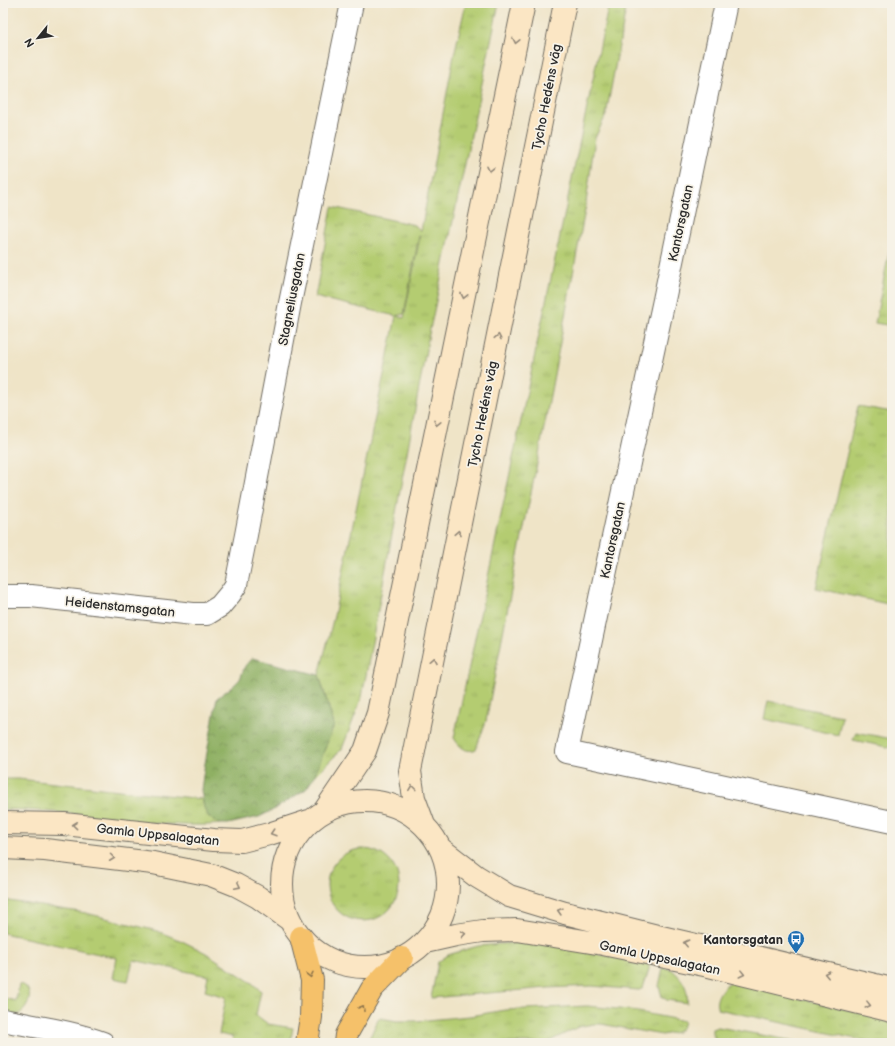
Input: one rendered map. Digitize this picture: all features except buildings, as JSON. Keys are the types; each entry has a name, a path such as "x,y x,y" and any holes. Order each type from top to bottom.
{"main road":[{"path":"308,1043 312,1017 312,980 295,928 283,899 281,878 286,856 296,837 318,815 348,777 365,752 378,713 524,3"},
{"name":"Tycho Hedéns väg","path":"424,825 414,798 410,771 565,3"},
{"name":"Gamla Uppsalagatan","path":"3,823 64,824 214,840 242,841 269,834 350,801 377,801 402,809 424,825"},
{"path":"345,1043 346,1035 372,989 402,958 425,942 434,931 441,918 448,891 448,877 441,849 424,825"},
{"path":"3,848 45,850 153,863 210,875 236,885 258,897 295,928 322,955 348,965 375,967 402,958"},
{"name":"Gamla Uppsalagatan","path":"441,849 476,876 509,896 565,913 661,937 752,956 892,989"},
{"name":"Gamla Uppsalagatan","path":"425,942 484,931 517,930 603,944 709,966 892,1011"}],"street":[{"name":"Stagneliusgatan","path":"230,594 236,585 290,303 352,3"},
{"name":"Kantorsgatan","path":"726,3 567,752 892,822"},
{"name":"Heidenstamsgatan","path":"3,596 31,596 193,614 207,614 220,606 230,594"},
{"path":"3,1020 103,1043"}],"green space":[{"path":"466,3 499,3 428,339 362,697 342,749 314,777 334,725 319,675 334,616 396,316 315,297 332,207 415,225 421,231 454,55","holes":["420,236 404,318 397,316 404,314"]},
{"path":"609,3 627,3 606,115 595,138 585,210 539,454 486,721 476,749 469,751 458,744 454,738"},
{"path":"892,237 892,326 875,323"},
{"path":"858,406 892,412 892,605 816,588"},
{"path":"252,658 319,675 334,725 314,777 306,789 259,817 228,824 220,824 209,817 204,808 201,790 217,698 240,679 245,666"},
{"path":"768,701 842,716 838,735 764,719"},
{"path":"856,732 892,739 892,748 853,740"},
{"path":"3,779 18,779 202,799 208,814 213,820 220,824 168,824 54,812 3,809"},
{"path":"363,849 383,855 393,865 399,885 393,905 383,915 363,921 343,915 333,905 327,885 333,865 343,855"},
{"path":"3,900 86,913 157,931 182,941 206,953 252,983 261,991 256,1015 268,1024 293,1028 290,1043 232,1043 233,1037 219,1034 226,997 205,991 208,976 133,960 128,981 113,978 117,958 3,933"},
{"path":"539,942 644,963 649,965 649,969 643,988 639,990 592,986 547,988 431,998 438,962 448,955 478,946"},
{"path":"663,968 671,969 684,984 687,993 687,1003 667,1000 662,997 659,986"},
{"path":"729,983 892,1020 892,1043 875,1043 718,1009 717,998"},
{"path":"19,984 25,986 28,990 29,1001 23,1011 18,1014 13,1016 3,1014 3,998 16,1001"},
{"path":"587,1006 628,1010 684,1021 682,1028 677,1032 662,1035 601,1024 593,1024 578,1027 546,1043 367,1043 379,1018 397,1021 417,1021 470,1016 505,1010"},
{"path":"718,1027 805,1043 717,1043 712,1033 712,1029"}],"place":[{"name":"Kantorsgatan","path":"796,954"}]}
